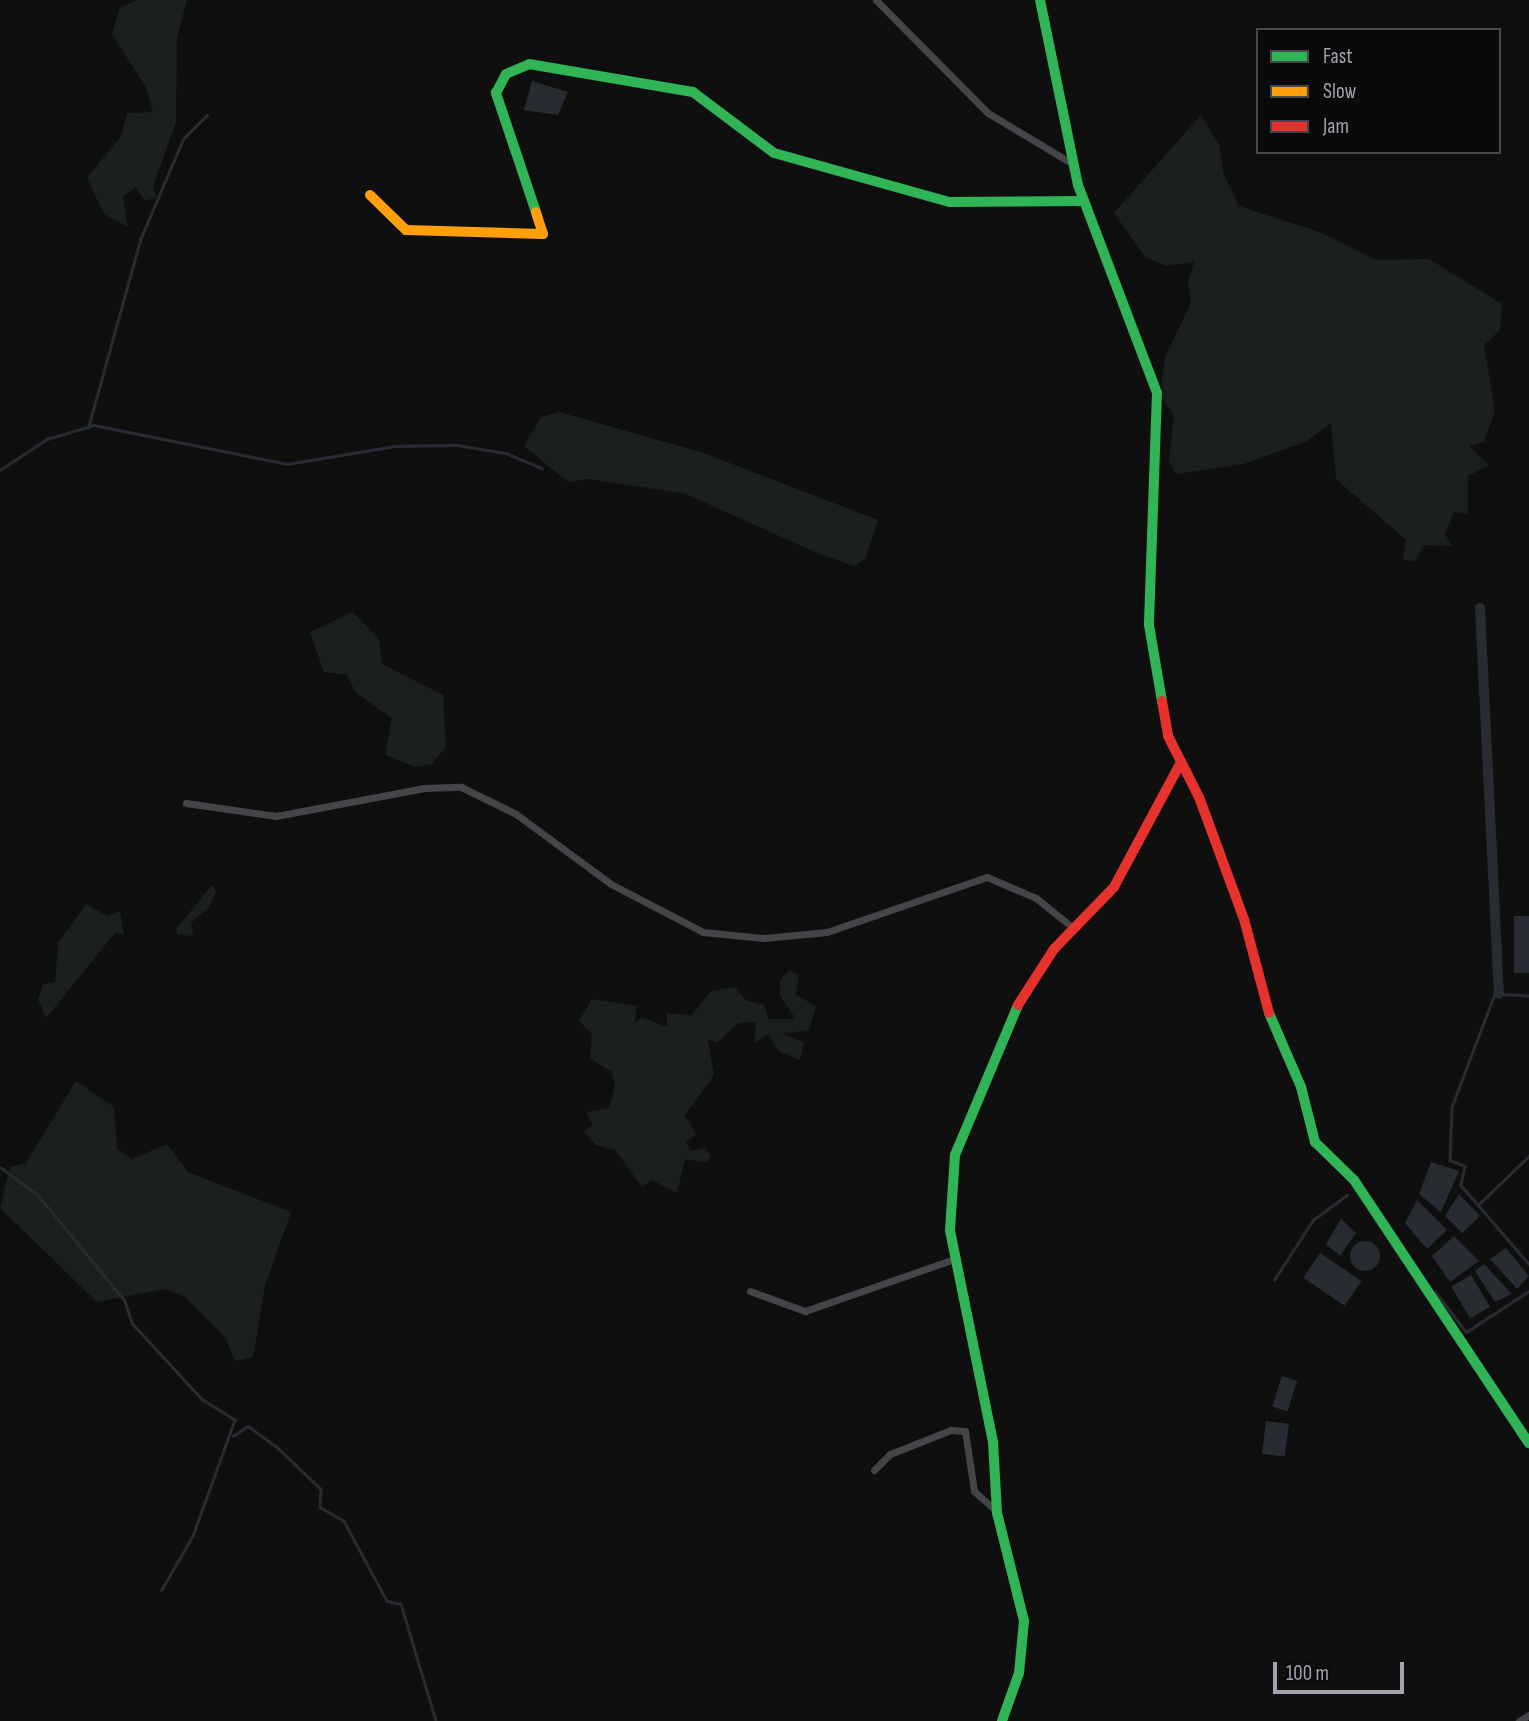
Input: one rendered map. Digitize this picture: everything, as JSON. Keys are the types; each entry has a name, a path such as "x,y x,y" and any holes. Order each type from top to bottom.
{"street":[{"path":"876,0 988,113 1074,165"},
{"path":"1040,0 1084,201 1157,393 1149,625 1168,736 1244,919 1266,1006 1301,1087 1315,1142 1354,1180 1529,1443"},
{"path":"370,195 406,230 543,234 496,93 506,74 529,64 693,92 774,153 936,198 979,206 1084,201"},
{"path":"1002,1721 1019,1673 1024,1621 997,1513 993,1442 950,1202 961,1132 1009,1020 1072,927 1114,887 1181,762"},
{"path":"186,803 276,816 424,788 461,787 516,814 611,884 703,932 764,938 827,932 987,877 1036,898 1072,927"},
{"path":"750,1291 806,1311 958,1257"},
{"path":"874,1470 890,1454 951,1430 965,1431 974,1491 997,1513"},
{"path":"1519,1721 1529,1715"}],"shaded area":[{"path":"136,0 187,0 177,38 176,122 153,187 157,197 145,201 135,187 123,197 128,227 104,214 87,178 121,136 127,113 153,112 145,86 112,34 119,9"},
{"path":"532,81 568,92 558,115 524,110"},
{"path":"1201,115 1219,145 1224,175 1239,206 1322,233 1376,260 1429,259 1502,304 1500,330 1484,345 1495,411 1484,442 1469,446 1489,465 1468,476 1468,514 1454,512 1445,534 1452,546 1425,545 1414,561 1403,560 1406,540 1336,479 1331,423 1307,441 1244,464 1176,474 1169,462 1174,416 1161,396 1162,378 1166,355 1191,303 1188,281 1194,262 1166,266 1145,257 1114,213"},
{"path":"559,412 701,452 878,520 865,559 854,566 817,553 686,494 589,479 568,482 524,446 541,417"},
{"path":"353,612 379,639 382,664 443,695 446,747 432,764 415,767 385,755 392,718 356,693 347,675 324,672 310,632"},
{"path":"212,885 216,892 209,907 191,923 193,936 178,935 176,929"},
{"path":"86,904 107,916 120,911 124,935 115,933 46,1018 38,999 43,984 55,982 58,943"},
{"path":"1514,916 1529,916 1529,973 1514,973"},
{"path":"789,970 799,976 796,994 816,1007 809,1030 781,1034 804,1042 800,1060 779,1051 768,1034 754,1044 756,1022 738,1023 717,1043 708,1040 714,1075 685,1115 696,1134 686,1142 691,1151 705,1148 711,1155 707,1163 685,1159 677,1193 652,1180 642,1187 615,1150 596,1145 583,1131 593,1125 586,1112 609,1108 615,1085 612,1072 590,1058 592,1034 579,1021 592,999 637,1006 634,1024 642,1017 667,1027 667,1013 692,1015 711,991 734,987 747,1001 764,1005 769,1019 796,1019 780,996 780,980"},
{"path":"76,1081 114,1107 117,1148 132,1159 167,1144 188,1172 291,1212 265,1286 253,1357 235,1361 225,1337 185,1297 166,1289 97,1302 0,1208 10,1167 26,1163"},
{"path":"1431,1162 1459,1171 1441,1212 1419,1194"},
{"path":"1459,1194 1480,1216 1462,1233 1445,1216"},
{"path":"1417,1200 1447,1230 1427,1249 1405,1223"},
{"path":"1341,1219 1356,1233 1340,1256 1326,1244"},
{"path":"1454,1236 1479,1261 1450,1282 1432,1256"},
{"path":"1365,1241 1376,1245 1380,1256 1376,1267 1365,1271 1354,1267 1350,1256 1354,1245"},
{"path":"1506,1248 1529,1276 1517,1289 1490,1259"},
{"path":"1320,1253 1361,1281 1345,1306 1303,1278"},
{"path":"1484,1264 1512,1294 1495,1302 1475,1271"},
{"path":"1471,1275 1490,1307 1470,1319 1451,1287"},
{"path":"1282,1376 1297,1381 1287,1411 1272,1406"},
{"path":"1266,1421 1289,1424 1285,1457 1262,1454"}],"waterway":[{"path":"88,428 140,240 183,139 207,115"},
{"path":"0,470 47,439 94,425 287,464 394,446 457,445 506,453 542,468"},
{"path":"1480,608 1499,994"},
{"path":"1529,996 1495,994 1452,1107 1450,1160 1465,1166 1461,1185 1529,1264"},
{"path":"1478,1205 1529,1156"},
{"path":"0,1167 38,1195 125,1301 132,1323 202,1399 235,1420 193,1536 162,1590"},
{"path":"1274,1280 1313,1220 1347,1195"},
{"path":"1435,1291 1466,1332 1529,1291"},
{"path":"233,1436 248,1426 277,1447 321,1489 320,1507 344,1521 387,1601 401,1604 436,1721"}],"traffic: fast":[{"path":"1040,0 1078,185 1157,393 1149,625 1162,701"},
{"path":"536,212 496,93 506,74 529,64 693,92 774,153 949,202 1084,201"},
{"path":"1002,1721 1019,1673 1024,1621 997,1513 993,1442 950,1230 955,1155 1018,1005"},
{"path":"1269,1013 1301,1087 1315,1142 1354,1180 1529,1443"}],"traffic: slow":[{"path":"370,195 406,230 543,234 536,212"}],"traffic: jam":[{"path":"1162,701 1168,736 1199,797 1244,919 1269,1013"},
{"path":"1018,1005 1054,949 1114,887 1181,762"}]}
